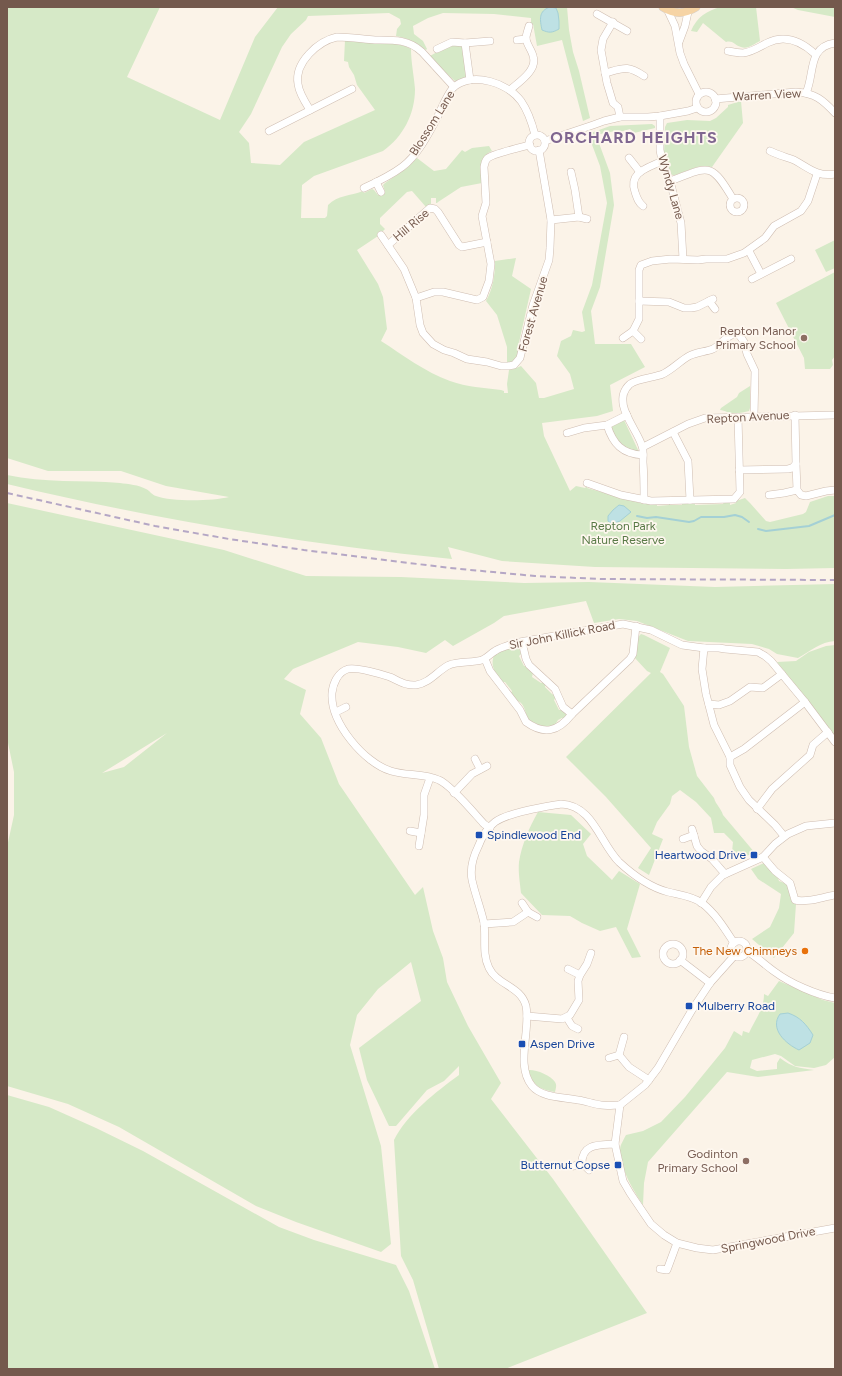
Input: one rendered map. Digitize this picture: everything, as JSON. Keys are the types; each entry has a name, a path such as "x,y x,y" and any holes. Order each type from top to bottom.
{"main road":[{"path":"666,9 679,13 688,12 696,7"}],"street":[{"path":"666,9 675,26 680,53 684,64 697,87 699,94 696,100 697,108 704,113 713,109 716,104 716,99 713,95 709,92 699,94"},
{"path":"679,42 686,26 688,12"},
{"path":"597,14 627,31"},
{"path":"613,22 603,39 601,45 601,56 613,103 618,107 620,117"},
{"path":"510,90 524,78 534,60 526,39 529,26"},
{"path":"310,110 300,91 297,77 300,67 308,57 320,45 330,38 393,39 409,43 417,47 454,87"},
{"path":"728,51 744,53 774,40 783,38 799,42 815,54"},
{"path":"517,40 526,39"},
{"path":"437,49 452,42 465,43 490,41"},
{"path":"465,43 470,80 489,82 510,90 522,102 535,135"},
{"path":"806,93 815,54 824,47 835,43"},
{"path":"605,73 625,68 631,69 644,76"},
{"name":"Blossom Lane","path":"364,188 383,179 403,166 428,135 454,87 470,80"},
{"path":"269,131 352,89"},
{"name":"Warren View","path":"716,99 796,92 806,93 821,100 835,113"},
{"path":"545,141 620,117 660,116 697,108"},
{"name":"Wyndy Lane","path":"660,116 660,150 681,223 683,259"},
{"path":"535,135 541,136 545,141 544,147 539,150 533,150 530,145 530,139 535,135"},
{"path":"416,298 434,292 443,292 477,300 481,299 491,273 491,264 482,216 486,203 484,167 486,159 495,154 530,145"},
{"name":"Forest Avenue","path":"381,235 404,269 416,298 420,325 426,336 437,347 468,360 487,362 501,366 514,365 520,358 533,305 548,260 551,236 551,220 539,150"},
{"path":"770,151 790,155 817,174 835,174"},
{"path":"629,158 640,172"},
{"path":"642,206 639,203 633,186 635,178 640,172 662,161"},
{"path":"670,181 701,170 711,170 720,178 733,199"},
{"path":"571,172 579,217"},
{"path":"624,338 633,332 639,319 639,270 641,265 652,261 666,259 727,259 739,256 758,243 765,231 801,211 808,201 817,174"},
{"path":"376,182 381,192"},
{"name":"Hill Rise","path":"388,245 430,208 435,209 438,212 459,245 462,247 487,242"},
{"path":"551,220 579,217 587,219"},
{"path":"749,250 761,274"},
{"path":"752,279 791,259"},
{"path":"639,301 669,302 684,308 691,308 711,300 715,310"},
{"path":"633,332 641,339"},
{"path":"644,500 643,447 624,407 623,394 630,384 665,373 691,355 710,350 719,345 729,336 736,334 740,336 744,342 755,371 754,416"},
{"path":"567,433 584,428 607,425 627,415"},
{"path":"795,415 797,490 803,496 835,490"},
{"name":"Repton Avenue","path":"643,447 697,420 705,418 835,415"},
{"path":"587,482 621,495 658,502 734,499 740,492 738,417"},
{"path":"607,425 612,439 619,446 635,454 643,455"},
{"path":"673,432 688,461 690,500"},
{"path":"740,470 788,469 792,468 796,464"},
{"path":"769,495 797,490"},
{"name":"Sir John Killick Road","path":"335,710 332,695 334,684 340,674 349,669 378,674 389,677 401,683 417,685 431,679 448,666 485,659 498,649 522,642 618,624 636,626 651,630 682,645 758,652 768,658 782,674 835,742"},
{"path":"485,659 490,671 520,710 526,722 538,729 549,731 560,725 630,659 633,654 636,626"},
{"path":"522,642 529,666 555,689 563,707 572,714"},
{"path":"704,648 702,669 709,704 717,732 730,757 730,765 740,787 749,800 775,825 784,836"},
{"path":"709,704 719,705 730,701 750,687 763,688 782,674"},
{"path":"730,757 744,749 805,702"},
{"path":"346,707 335,710 347,737 376,764 389,771 400,774 441,781 484,824 490,828"},
{"path":"758,809 772,789 810,755 813,745 828,732"},
{"path":"475,759 480,769"},
{"path":"454,793 472,774 487,766"},
{"path":"419,846 424,815 424,795 430,778"},
{"path":"561,804 567,804 575,807 585,814 597,829 613,856 644,882 656,888 683,895 701,903 715,916 734,943 732,951 735,955 710,983 692,1010 658,1068 645,1086 620,1105 602,1105 555,1096 537,1090 528,1078 525,1068 524,1046 527,1016 526,1005 521,996 511,987 499,980 489,969 486,960 484,924 472,879 476,850 494,823 503,818 514,814 561,804"},
{"path":"701,903 716,880 725,874 763,857 784,836 794,830 806,826 835,823"},
{"path":"410,831 421,833"},
{"path":"682,839 693,832 701,851 712,859 725,874"},
{"path":"763,857 775,871 790,883 795,900 816,899 824,896 835,895"},
{"path":"522,903 528,912 537,917"},
{"path":"484,924 513,922 528,912"},
{"path":"734,943 739,941 743,942 747,946 747,951"},
{"path":"735,955 742,956 747,951"},
{"path":"747,951 776,972 805,988 816,993 835,998"},
{"path":"527,1016 562,1019 567,1018 575,1009 579,1000 578,982 580,975 588,964 590,953"},
{"path":"680,960 710,983"},
{"path":"568,969 580,975"},
{"path":"567,1018 572,1026 578,1029"},
{"path":"619,1055 624,1037"},
{"path":"619,1055 629,1067 649,1080"},
{"path":"609,1058 619,1055"},
{"name":"Springwood Drive","path":"620,1105 615,1144 623,1181 651,1224 677,1243 713,1250 835,1228"},
{"path":"589,1170 582,1163 584,1152 588,1148 615,1144"},
{"path":"574,1166 582,1163"},
{"path":"666,1271 677,1243"}],"green space":[{"name":"Repton Park Nature Reserve","path":"7,7 160,7 127,77 220,120 255,37 278,7 567,7 573,52 590,118 583,121 562,40 537,46 533,24 531,24 531,18 494,14 443,13 428,18 413,26 414,34 423,41 427,49 426,50 412,41 396,36 397,29 401,24 400,19 389,13 308,16 306,20 291,34 282,47 251,114 239,132 249,143 251,163 280,165 304,142 375,110 357,85 348,62 344,61 345,40 388,42 411,49 415,89 413,107 402,132 383,151 314,176 302,185 301,218 325,218 327,216 328,205 336,199 344,196 363,191 364,193 372,189 378,195 385,192 383,185 407,168 417,158 434,171 446,169 462,150 465,152 472,148 489,146 492,151 484,157 481,164 482,183 461,187 437,203 436,198 431,198 431,204 426,207 412,191 407,192 380,218 380,224 385,229 378,236 357,250 378,284 383,297 387,329 381,341 414,363 450,381 463,385 501,390 504,391 504,393 508,393 507,384 509,370 521,366 536,383 539,398 544,398 574,389 570,374 557,356 561,341 571,336 573,330 582,332 585,331 582,312 592,285 607,203 600,166 588,134 610,126 652,124 655,126 655,128 634,133 630,129 617,133 615,131 596,135 610,173 614,205 600,287 591,311 595,344 631,344 645,367 610,385 613,411 597,416 542,423 544,436 570,491 576,486 585,488 587,486 587,488 644,504 657,504 657,506 695,503 695,505 723,504 724,502 730,503 730,505 745,498 766,521 770,522 803,514 806,512 810,502 828,496 835,496 835,568 786,569 595,567 502,561 448,547 452,559 340,546 228,529 62,497 7,484 7,475 21,478 130,484 143,488 156,496 182,500 203,500 229,497 166,486 121,471 48,471 7,458"},
{"path":"721,7 756,7 760,41 743,48 732,42 726,42 703,23 697,32 691,31 699,18 711,10"},
{"path":"791,7 835,8 835,17 798,10"},
{"path":"453,43 462,46 467,77 455,81 445,72 444,73 430,56"},
{"path":"741,101 743,123 712,167 697,167 671,175 664,153 665,127 667,123 687,120 710,121 716,118 728,107 728,105"},
{"path":"835,240 835,268 826,272 815,250"},
{"path":"516,258 512,276 531,289 518,347 518,356 515,360 507,364 507,347 497,315 486,301 493,282 495,261"},
{"path":"835,272 835,356 832,360 833,365 830,369 805,369 804,358 776,303"},
{"path":"750,386 749,411 729,413 720,410 737,397 739,393"},
{"path":"624,420 639,452 635,452 624,446 617,441 612,434 611,425"},
{"path":"7,503 224,550 306,576 401,577 524,583 589,582 715,587 835,584 835,641 820,645 798,658 777,654 769,649 752,644 688,641 637,621 619,619 594,623 586,601 504,616 453,646 445,640 426,653 398,647 358,642 293,669 284,679 306,690 300,714 321,738 339,784 415,895 423,887 433,931 443,958 447,982 468,1026 501,1083 491,1099 553,1179 647,1313 505,1369 439,1369 413,1280 401,1256 394,1140 406,1121 414,1112 459,1075 459,1066 444,1081 427,1090 396,1126 389,1126 367,1080 359,1048 421,1001 411,962 378,989 357,1015 350,1045 381,1146 391,1244 381,1252 296,1222 256,1206 119,1127 68,1104 7,1086 7,847 14,815 14,772 7,738","holes":["167,733 124,767 102,773"]},
{"path":"641,634 670,648 660,672 663,674 684,706 689,747 697,776 714,798 723,815 755,853 743,857 732,852 733,842 724,833 714,833 711,818 696,802 680,790 672,796 670,804 657,822 652,834 663,839 649,875 638,868 651,848 606,797 566,757 651,673 647,671 634,657 638,637"},
{"path":"514,645 519,648 521,654 519,656 524,666 527,666 533,673 532,677 541,683 546,683 545,687 556,697 554,700 559,710 563,710 567,714 565,718 558,720 555,725 546,728 528,720 523,705 515,700 511,693 512,691 505,682 500,679 494,670 494,655"},
{"path":"835,645 835,736 777,662 796,661 809,652 826,646"},
{"path":"538,812 571,815 591,834 583,844 587,856 612,880 619,871 640,884 627,929 641,957 632,958 616,927 600,931 570,916 542,915 521,893 519,870 520,855 526,836"},
{"path":"764,863 779,881 787,884 791,900 796,904 794,933 774,958 752,939 770,927 779,908 781,894 758,879 751,869"},
{"path":"779,981 823,1000 835,1003 835,1057 826,1065 814,1068 795,1066 781,1056 775,1054 752,1060 750,1068 757,1071 777,1069 777,1063 780,1058 796,1067 814,1070 758,1077 727,1072 648,1162 644,1183 643,1205 631,1186 622,1164 620,1148 626,1135 643,1131 661,1122 685,1097 725,1048 734,1031 742,1036 743,1031 749,1033 761,1010 764,994 768,996"},
{"path":"528,1070 539,1072 553,1079 556,1083 555,1092 544,1090 537,1086 532,1080"},
{"path":"7,1095 49,1107 96,1128 143,1151 279,1227 314,1240 396,1265 409,1291 435,1369 7,1369"}],"water":[{"path":"550,7 556,8 558,13 559,29 547,32 542,30 540,19 543,11"},
{"path":"619,505 624,506 631,512 620,521 612,524 608,521 608,516"},
{"path":"788,1013 802,1021 813,1035 810,1043 799,1050 784,1040 776,1025 780,1014"}],"waterway":[{"path":"637,516 689,522 701,517 724,517 735,515 742,517 749,522"},
{"path":"758,529 766,531 809,526 835,515"}],"railway":[{"path":"7,493 155,526 229,539 450,568 535,576 600,579 835,580"}],"place":[{"name":"Repton Manor Primary School","path":"804,338"},
{"name":"Spindlewood End","path":"479,835"},
{"name":"Heartwood Drive","path":"754,855"},
{"name":"The New Chimneys","path":"805,951"},
{"name":"Mulberry Road","path":"689,1006"},
{"name":"Aspen Drive","path":"522,1044"},
{"name":"Godinton Primary School","path":"746,1161"},
{"name":"Butternut Copse","path":"618,1165"}],"district":[{"name":"ORCHARD HEIGHTS","path":"634,137"}]}
